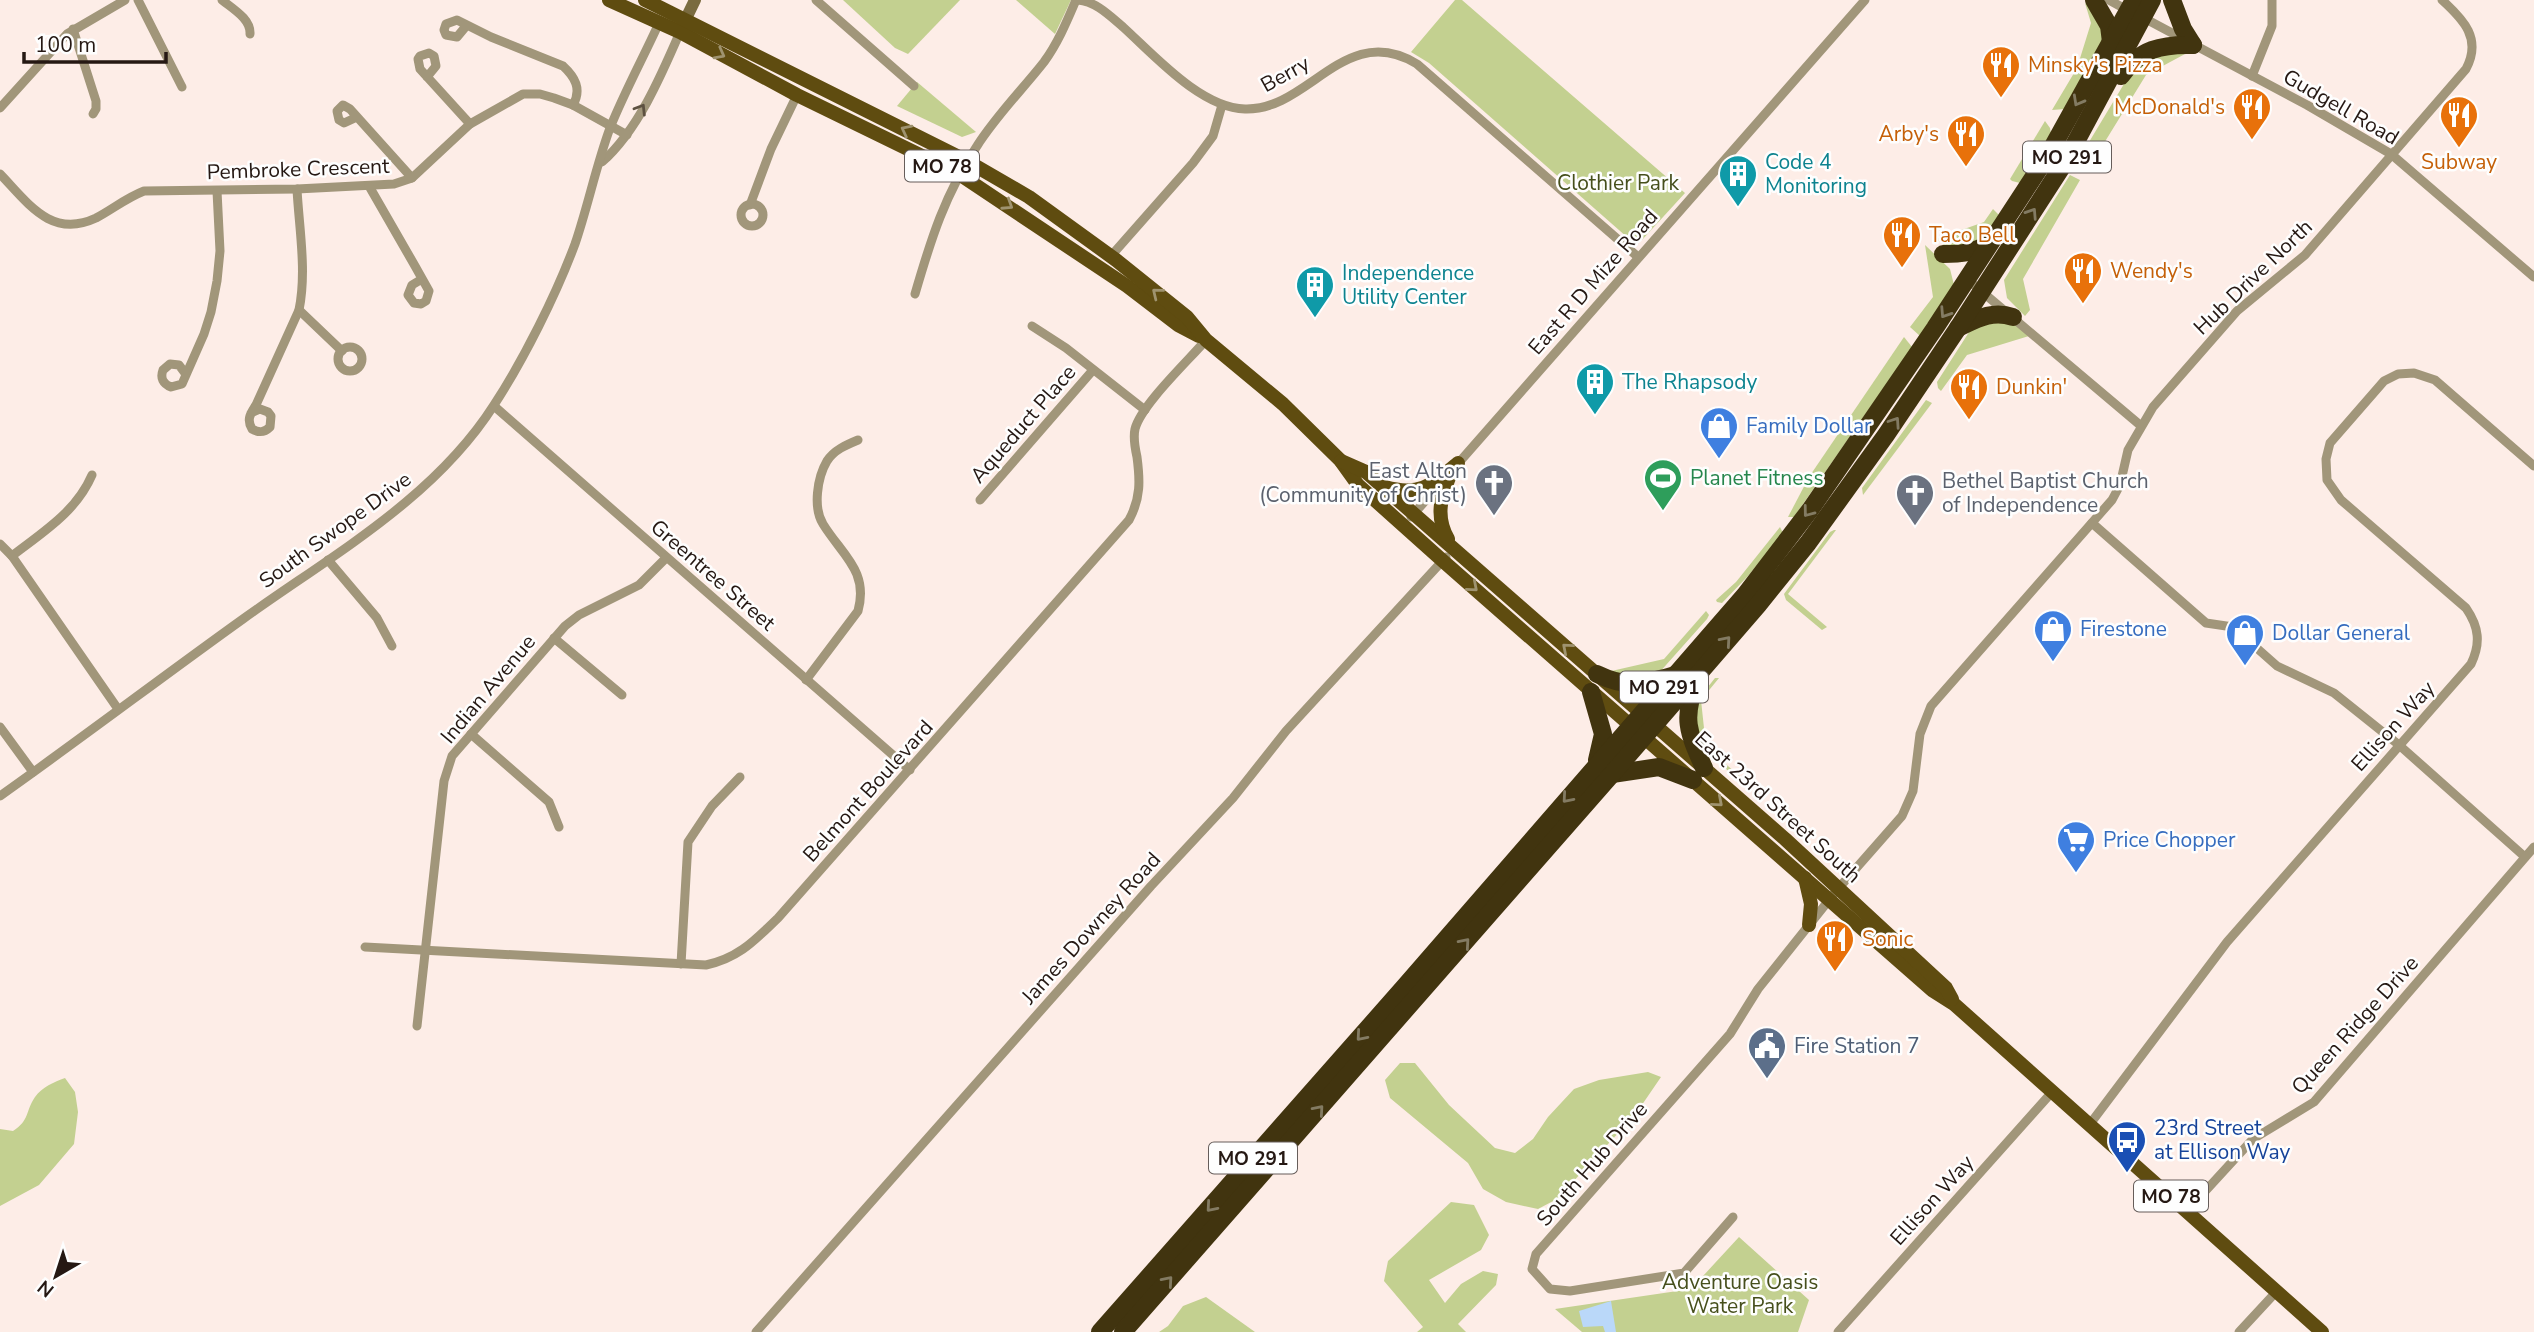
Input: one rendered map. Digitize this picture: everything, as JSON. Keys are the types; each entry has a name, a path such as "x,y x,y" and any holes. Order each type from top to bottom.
{"highway":[{"path":"2094,0 2109,26 2111,42"},
{"name":"MO 291","path":"1124,1332 1612,774 1675,675 1745,595 1871,425 2048,155 2111,42 2135,10 2152,0"},
{"path":"2086,124 2138,55 2157,47 2193,45 2172,0"},
{"name":"MO 291","path":"1100,1332 1594,768 1704,667 1758,606 1808,543 1886,435 2065,162 2086,124 2135,10"},
{"path":"1944,254 1969,253 1982,249 1992,241"},
{"path":"1958,328 1990,314 2013,317"},
{"path":"1612,774 1659,767 1699,774 1687,715 1704,667"},
{"path":"1597,674 1623,684 1636,685 1675,675"},
{"path":"1591,692 1603,734 1594,768"}],"main road":[{"name":"MO 78","path":"609,0 659,23 683,26 963,167 1178,325 1206,340"},
{"name":"MO 78","path":"645,0 671,5 683,26 797,94 1029,197 1111,256 1187,317 1206,340"},
{"name":"East 23rd Street South","path":"1206,340 1283,404 1340,460 1358,485 1591,692 1643,725"},
{"name":"East 23rd Street South","path":"1340,460 1366,472 1597,674 1643,725 1699,774 1805,878 1833,895 1945,988 1954,1004 2322,1332"},
{"path":"1382,486 1398,491 1428,487 1455,467"},
{"path":"1454,549 1439,519 1439,506 1455,467"},
{"name":"East 23rd Street South","path":"1699,774 1785,839 1833,895"},
{"path":"1805,878 1811,904 1809,925"}],"street":[{"path":"0,108 73,29 125,0"},
{"path":"138,0 183,87"},
{"path":"222,0 247,21 250,34"},
{"path":"683,26 695,0"},
{"path":"816,0 914,86"},
{"path":"915,294 936,223 963,167 979,142 1045,60 1063,31 1077,0"},
{"name":"Berry","path":"1077,0 1085,1 1108,14 1196,92 1222,105 1246,109 1271,106 1286,99 1317,76 1369,52 1390,52 1417,64 1638,257"},
{"name":"East R D Mize Road","path":"1404,525 1864,0"},
{"name":"Gudgell Road","path":"2109,0 2135,10 2391,154 2534,277"},
{"path":"2252,76 2272,26 2272,0"},
{"path":"2391,154 2470,61 2473,41 2469,29 2442,0"},
{"path":"659,23 671,5"},
{"name":"South Swope Drive","path":"0,796 118,709 372,530 419,492 460,451 494,406 520,360 575,244 611,125 659,23"},
{"path":"467,25 563,66 572,74 578,87 573,105"},
{"name":"South Swope Drive","path":"601,163 627,135 654,89 683,26"},
{"path":"73,29 96,101 93,114"},
{"path":"427,77 470,124"},
{"name":"Pembroke Crescent","path":"0,175 40,216 50,222 65,225 96,218 126,198 144,191 297,189 394,184 412,178 470,124 523,94 540,94 573,105 627,135"},
{"path":"750,205 771,149 797,94"},
{"path":"1111,256 1193,163 1213,136 1222,105"},
{"path":"357,117 412,178"},
{"name":"Hub Drive North","path":"1833,895 1902,816 1916,778 1920,734 1931,706 2112,500 2120,485 2128,450 2152,407 2238,311 2305,255 2391,154"},
{"path":"369,186 422,279"},
{"path":"251,413 299,310 302,295 302,256 297,189"},
{"path":"185,373 204,334 217,281 220,251 217,191"},
{"path":"1967,279 2140,425"},
{"path":"299,310 342,351"},
{"path":"1032,326 1066,348 1145,410"},
{"name":"Belmont Boulevard","path":"365,947 706,965 724,961 754,942 910,770 1129,520 1136,508 1140,491 1134,439 1136,427 1145,410 1206,340"},
{"name":"Aqueduct Place","path":"980,500 1093,370"},
{"name":"Ellison Way","path":"2090,1124 2227,942 2471,664 2477,653 2479,637 2475,622 2466,608 2341,500 2328,480 2326,459 2330,443 2384,381 2398,374 2414,373 2435,380 2534,466"},
{"name":"Greentree Street","path":"494,406 910,770"},
{"path":"806,680 858,611 861,602 858,575 821,522 818,500 819,480 827,460 841,447 858,440"},
{"path":"12,556 70,511 85,492 92,475"},
{"path":"2092,523 2206,623 2233,627 2277,666 2334,692 2399,745 2525,857"},
{"path":"0,544 12,556 118,709"},
{"name":"James Downey Road","path":"756,1332 1151,886 1233,799 1286,731 1454,549"},
{"name":"Indian Avenue","path":"417,1026 444,781 452,756 554,638 579,615 639,585 666,558"},
{"path":"328,560 377,618 392,646"},
{"path":"554,638 622,695"},
{"path":"0,727 33,772"},
{"path":"471,734 549,802 559,827"},
{"path":"681,964 688,842 712,806 740,777"},
{"name":"Queen Ridge Drive","path":"2187,1211 2253,1139 2314,1102 2534,846"},
{"name":"South Hub Drive","path":"1733,1217 1684,1273 1570,1291 1550,1289 1532,1269 1536,1254 1730,1034 1758,989 1833,895"},
{"name":"Ellison Way","path":"1838,1332 2053,1091"},
{"path":"2239,1332 2277,1291"}],"green space":[{"path":"843,0 960,0 908,54 895,48"},
{"path":"1016,0 1071,0 1055,34"},
{"name":"Clothier Park","path":"1455,0 1462,0 1685,193 1642,240 1628,238 1429,63 1411,52"},
{"path":"2085,3 2093,9 2105,38 2065,109 2052,110 2077,68 2091,23"},
{"path":"2177,51 2185,54 2146,75 2093,161 2093,172 2081,163 2080,157 2136,64"},
{"path":"917,82 976,132 962,137 897,106"},
{"path":"2045,121 2051,134 2020,183 2012,181 2010,179"},
{"path":"2070,175 2080,180 2023,279 2030,310 2025,316 2007,298 2004,280"},
{"path":"1993,209 1999,215 1986,236 1976,245 1944,245 1936,239 1984,222"},
{"path":"1925,245 1950,269 1954,285 1920,336 1910,327 1933,297"},
{"path":"2013,322 2029,336 1967,355 1941,391 1938,388 1937,382 1971,329 1979,324"},
{"path":"1904,337 1912,347 1794,517 1788,517 1809,477"},
{"path":"1926,400 1932,403 1863,495 1862,488"},
{"path":"1780,527 1783,533 1748,576 1722,603 1717,602 1716,600 1736,582"},
{"path":"1834,530 1788,594 1827,627 1822,630 1786,600 1784,594"},
{"path":"1706,611 1709,615 1707,619 1658,674 1646,679 1607,672 1664,659"},
{"path":"1715,678 1719,678 1701,700 1706,747 1743,779 1741,780 1698,743 1696,702"},
{"path":"1400,1063 1415,1063 1449,1105 1495,1148 1515,1153 1533,1139 1548,1117 1574,1089 1599,1080 1648,1072 1661,1077 1635,1115 1557,1199 1538,1209 1506,1202 1483,1189 1468,1163 1390,1098 1385,1080"},
{"path":"65,1078 75,1092 78,1112 74,1144 39,1185 0,1206 0,1129 13,1131 25,1119 38,1093 48,1085"},
{"path":"1451,1202 1474,1205 1489,1235 1481,1250 1429,1280 1445,1303 1461,1284 1483,1271 1498,1274 1496,1285 1458,1324 1466,1332 1417,1332 1423,1327 1384,1281 1388,1261"},
{"name":"Adventure Oasis Water Park","path":"1739,1237 1809,1300 1798,1332 1582,1332 1555,1309 1691,1289"},
{"path":"1206,1297 1255,1332 1159,1332 1168,1326 1183,1306"}],"water":[{"path":"1611,1301 1616,1332 1605,1332 1603,1326 1583,1327 1579,1311"}],"place":[{"name":"Minsky's Pizza","path":"2001,99"},
{"name":"McDonald's","path":"2252,141"},
{"name":"Subway","path":"2459,149"},
{"name":"Arby's","path":"1966,168"},
{"name":"Code 4 Monitoring","path":"1738,208"},
{"name":"Taco Bell","path":"1902,269"},
{"name":"Wendy's","path":"2083,305"},
{"name":"Independence Utility Center","path":"1315,319"},
{"name":"The Rhapsody","path":"1595,416"},
{"name":"Dunkin'","path":"1969,421"},
{"name":"Family Dollar","path":"1719,460"},
{"name":"Planet Fitness","path":"1663,512"},
{"name":"East Alton (Community of Christ)","path":"1494,517"},
{"name":"Bethel Baptist Church of Independence","path":"1915,527"},
{"name":"Firestone","path":"2053,663"},
{"name":"Dollar General","path":"2245,667"},
{"name":"Price Chopper","path":"2076,874"},
{"name":"Sonic","path":"1835,973"},
{"name":"Fire Station 7","path":"1767,1080"},
{"name":"23rd Street at Ellison Way","path":"2127,1174"}]}
